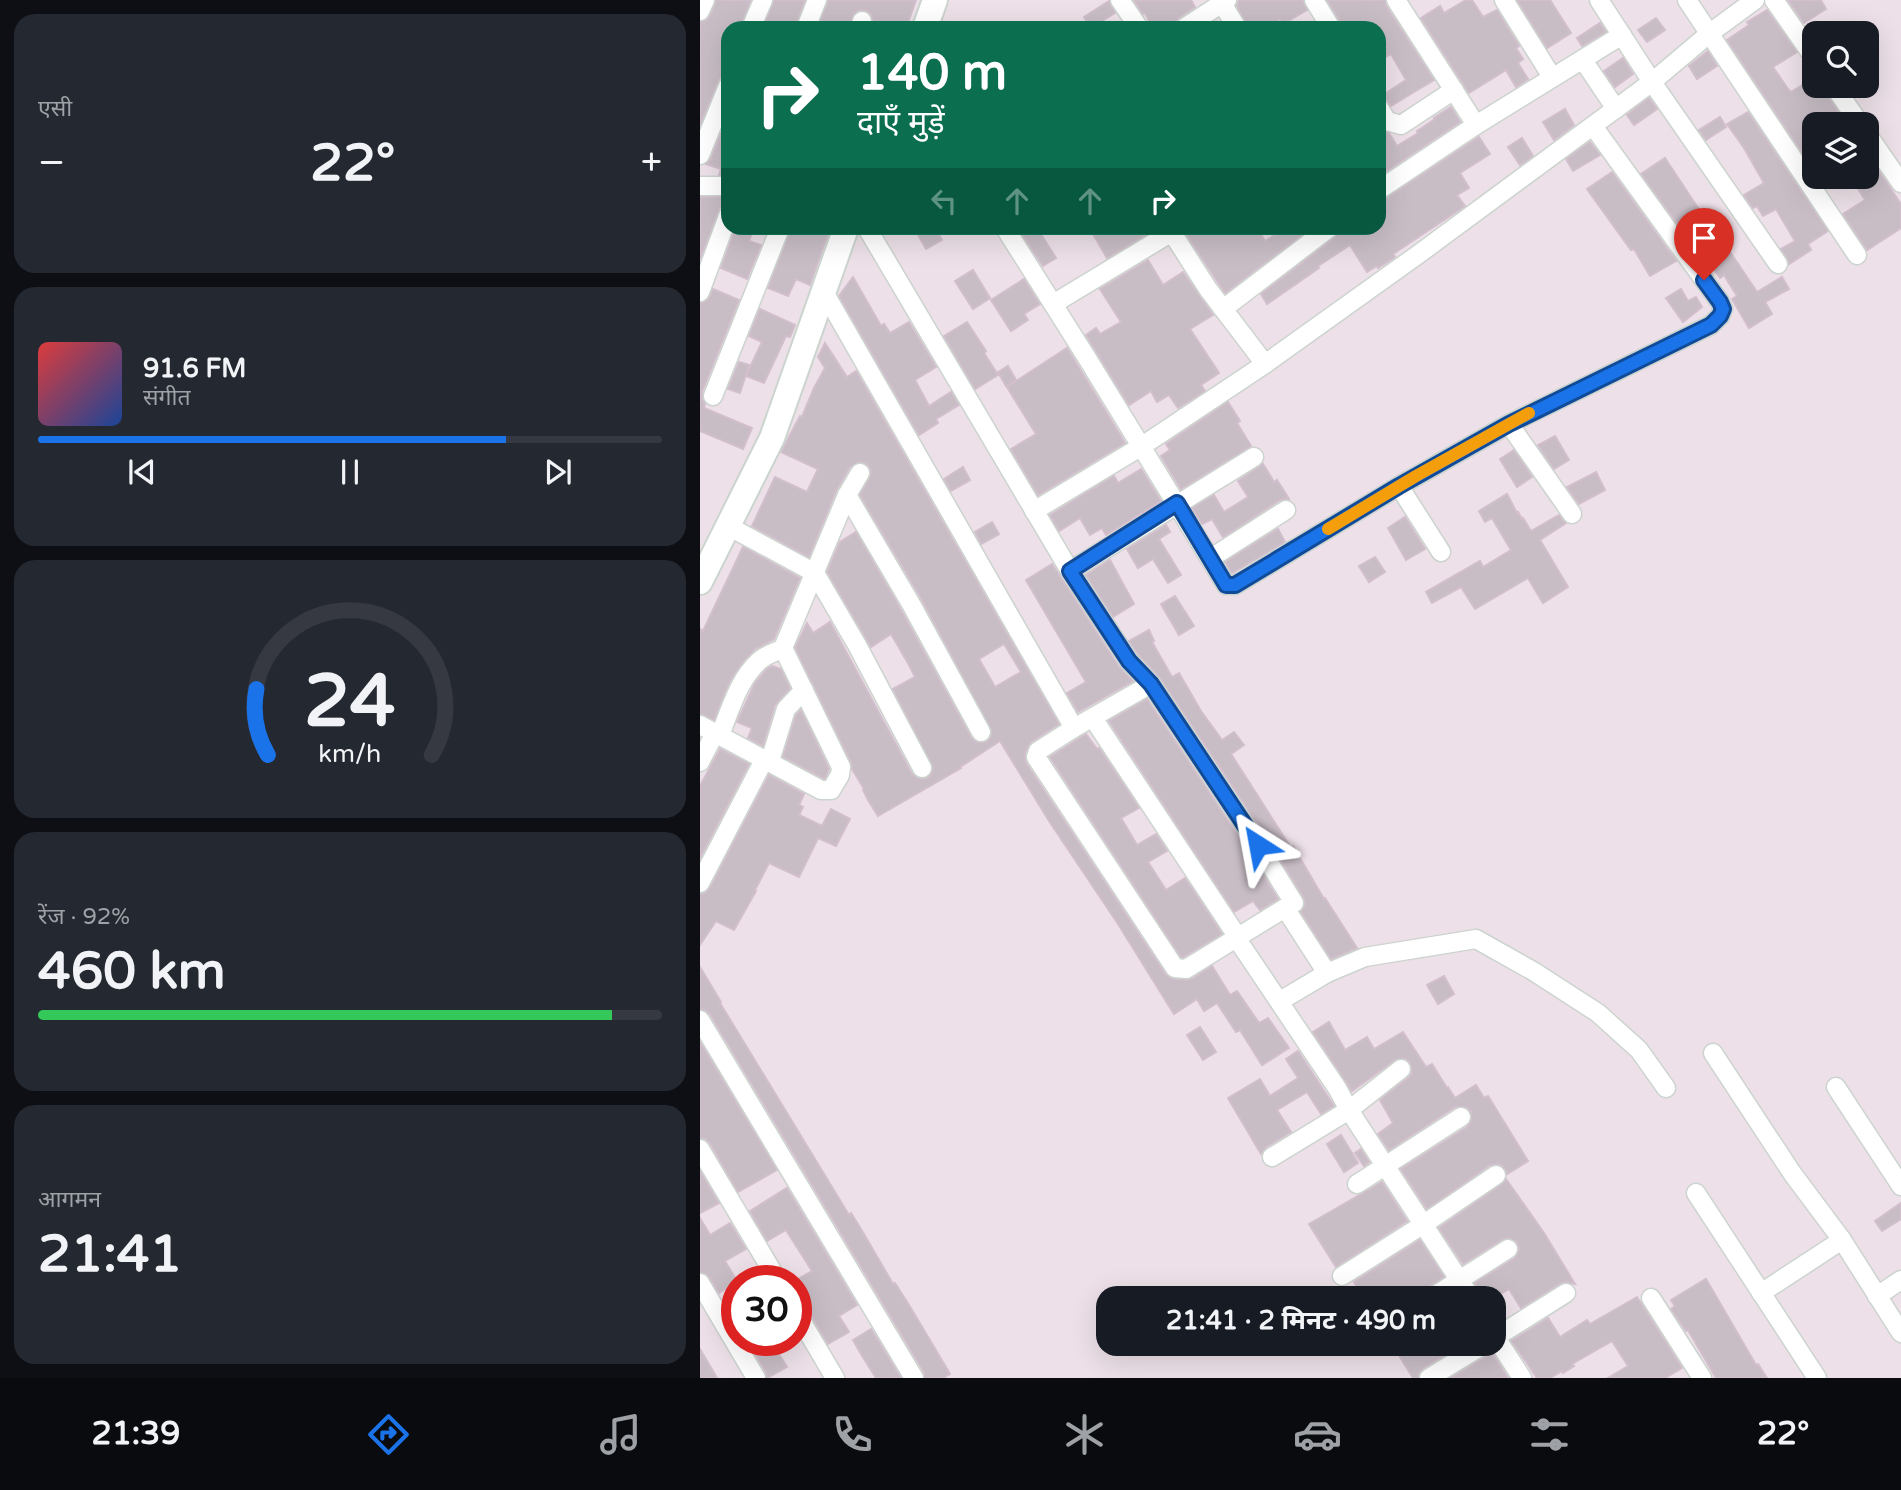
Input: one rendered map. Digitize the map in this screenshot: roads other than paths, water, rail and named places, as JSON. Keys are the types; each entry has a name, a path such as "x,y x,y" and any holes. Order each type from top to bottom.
{"street":[{"path":"700,11 705,0"},
{"path":"754,21 763,0"},
{"path":"809,21 817,0"},
{"path":"928,21 935,0"},
{"path":"1120,0 1134,21"},
{"path":"1314,0 1327,21"},
{"path":"1396,0 1476,125"},
{"path":"1504,0 1552,77"},
{"path":"1599,0 1652,82 1778,264"},
{"path":"1687,0 1857,255"},
{"path":"1034,511 1142,446 1265,364 1616,109 1755,0"},
{"path":"1774,0 1802,40"},
{"path":"1194,21 1223,1 1233,21"},
{"path":"1386,185 1476,125 1622,35"},
{"path":"1583,60 1616,109"},
{"path":"1386,119 1401,125 1454,90"},
{"path":"700,155 721,103"},
{"path":"1016,235 1053,304 1226,585 1235,585 1399,486 1509,424 1711,325 1720,316 1723,309 1720,302 1593,126"},
{"path":"1879,151 1901,183"},
{"path":"700,186 721,186"},
{"path":"700,292 721,235"},
{"path":"713,396 777,235"},
{"path":"700,582 772,438 844,235"},
{"path":"871,235 1070,571 1129,661 1151,684 1294,903 1186,969 1175,968 1036,757 1038,751 1074,728 1151,684"},
{"path":"1053,304 1163,235"},
{"path":"1174,235 1208,289 1265,364"},
{"path":"1223,309 1320,235"},
{"path":"824,292 1074,728"},
{"path":"1509,424 1572,514"},
{"path":"1070,571 1254,457"},
{"path":"700,762 711,731 746,678 760,660 783,648 847,495 860,473"},
{"path":"1399,486 1441,552"},
{"path":"847,495 981,732"},
{"path":"1210,558 1286,510"},
{"path":"728,526 815,573 858,645 922,768"},
{"path":"711,731 821,790 831,790 841,775 841,767 783,648"},
{"path":"700,883 767,761 786,709 804,690"},
{"path":"1093,718 1337,1087 1349,1110 1464,1286"},
{"path":"1285,908 1327,973"},
{"path":"1280,1001 1327,973 1365,957 1476,939 1533,971 1598,1013 1639,1051 1666,1088"},
{"path":"700,1020 914,1378"},
{"path":"1713,1053 1792,1173 1842,1240 1901,1333"},
{"path":"1272,1157 1349,1110 1401,1069"},
{"path":"1836,1087 1901,1186"},
{"path":"1357,1184 1461,1117"},
{"path":"700,1149 769,1265"},
{"path":"1342,1276 1496,1174"},
{"path":"1696,1193 1817,1378"},
{"path":"1761,1293 1842,1240"},
{"path":"1450,1286 1508,1249"},
{"path":"1877,1296 1901,1280"},
{"path":"700,1283 756,1378"},
{"path":"1506,1329 1566,1293"},
{"path":"1651,1298 1702,1378"},
{"path":"812,1339 835,1378"},
{"path":"1429,1378 1464,1356"},
{"path":"1505,1356 1521,1378"}]}
